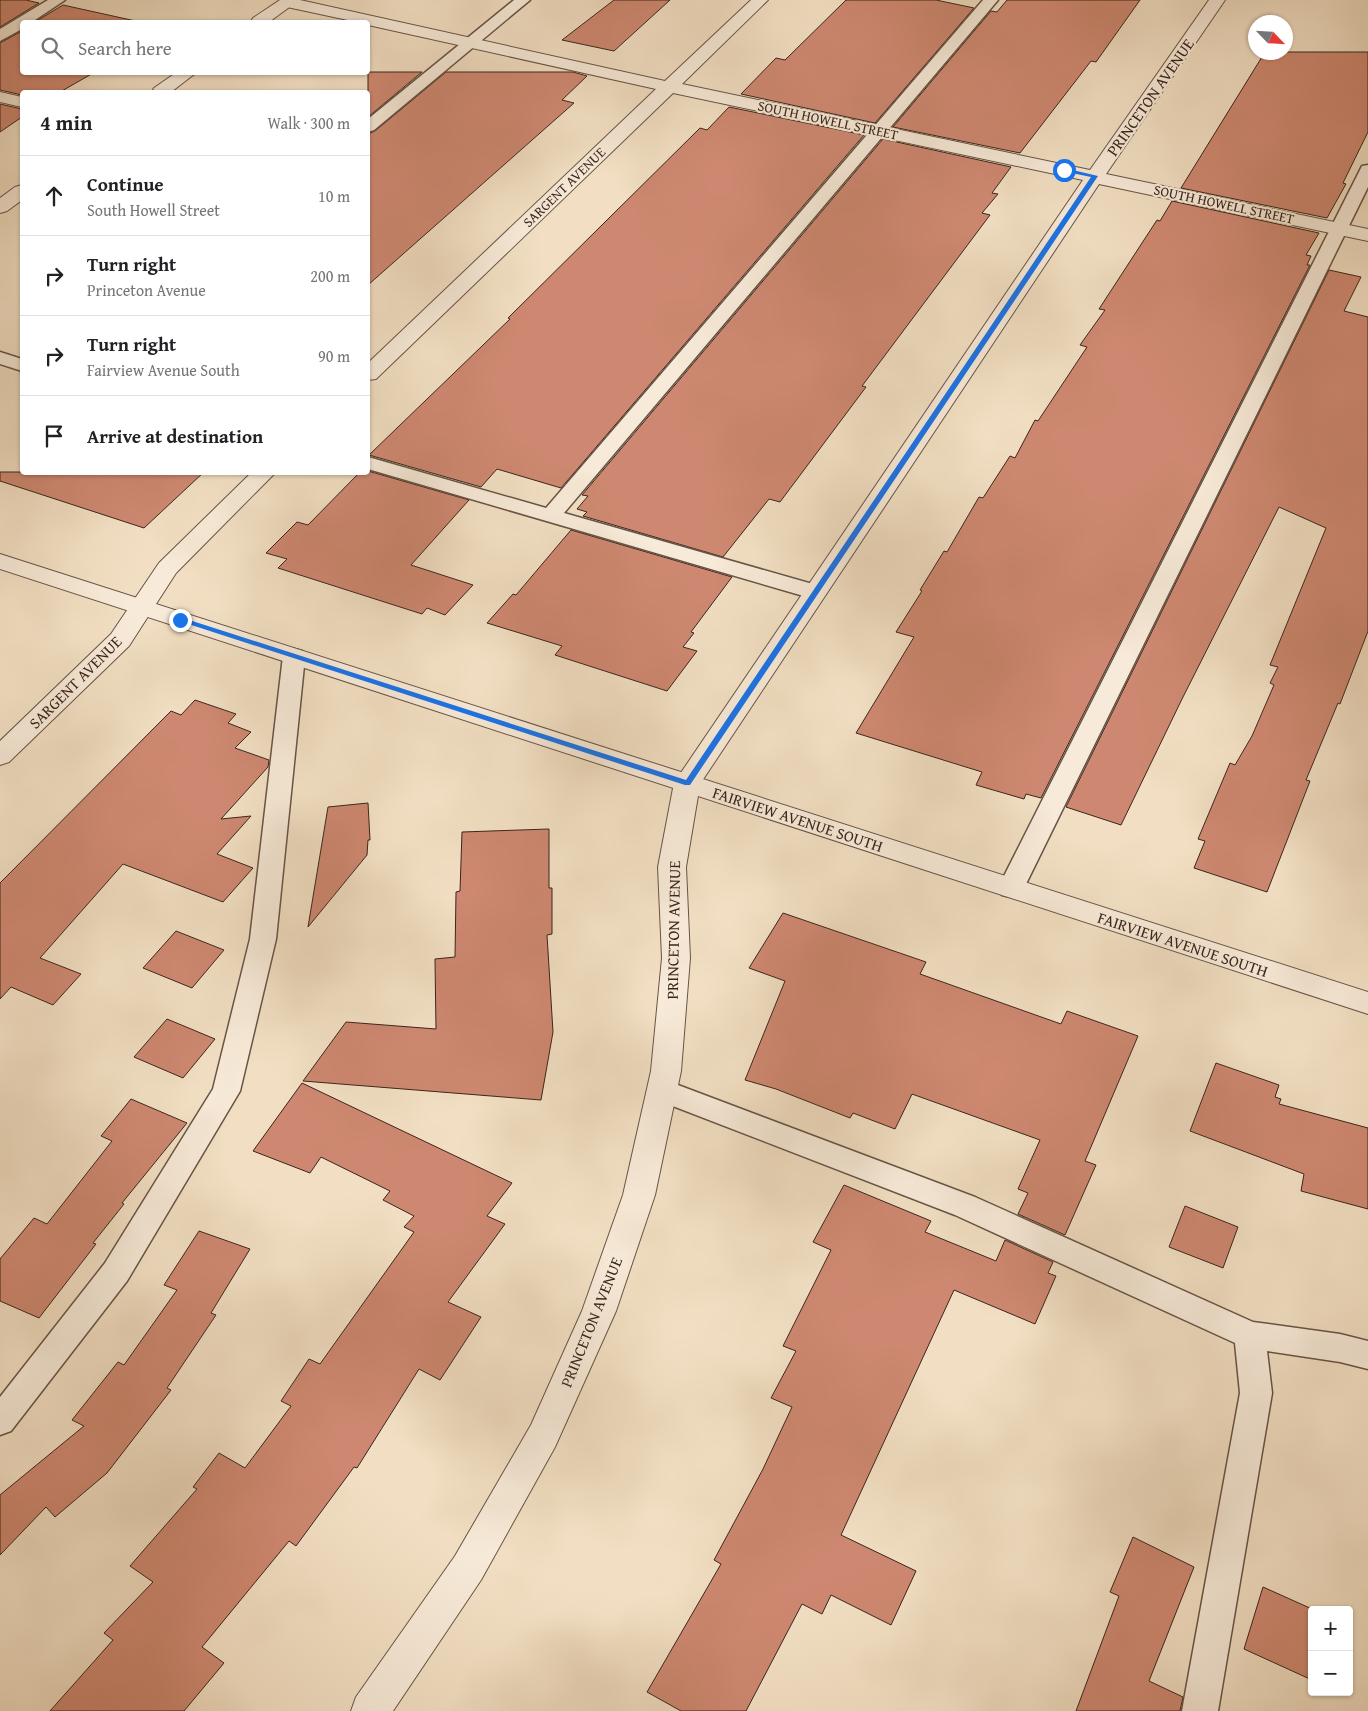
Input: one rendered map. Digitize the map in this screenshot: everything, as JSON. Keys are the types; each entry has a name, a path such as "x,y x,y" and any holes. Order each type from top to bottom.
{"street":[{"name":"SARGENT AVENUE","path":"370,372 760,0"},
{"name":"PRINCETON AVENUE","path":"370,1711 468,1568 543,1436 598,1311 639,1195 666,1071 676,958 672,867 687,783 1095,176 1217,0"},
{"name":"SOUTH HOWELL STREET","path":"289,1 670,87 1368,235"},
{"path":"262,20 289,1"},
{"path":"163,90 184,75"},
{"path":"0,97 20,102"},
{"path":"0,207 20,192"},
{"name":"SARGENT AVENUE","path":"0,756 120,640 167,568 262,475"},
{"name":"FAIRVIEW AVENUE SOUTH","path":"0,561 1368,1004"}],"lane":[{"path":"26,20 58,0"},
{"path":"370,125 523,0"},
{"path":"550,516 991,0"},
{"path":"0,36 20,24"},
{"path":"1011,888 1368,170"},
{"path":"0,358 20,364"},
{"path":"370,464 815,592"},
{"path":"0,1421 116,1272 226,1091 263,939 294,656"},
{"path":"662,1090 966,1206 1250,1335 1340,1348 1368,1355"},
{"path":"1200,1711 1256,1393 1250,1335"}],"building":[{"path":"0,0 26,0 39,3 0,27"},
{"path":"614,0 670,0 614,51 562,40"},
{"path":"846,0 936,0 974,8 875,123 741,94 776,58 785,60"},
{"path":"1007,0 1140,0 1096,62 1091,61 1020,153 893,127 991,11 997,12"},
{"path":"63,5 131,20 38,20"},
{"path":"20,32 20,75 90,75 64,90 20,90 20,95 0,90 0,43"},
{"path":"1293,52 1368,52 1368,132 1343,183 1346,184 1327,218 1181,188 1260,60 1293,60"},
{"path":"370,72 422,72 370,115 370,90 368,90 368,75 370,75"},
{"path":"446,72 573,72 587,76 562,100 574,103 370,283 370,133"},
{"path":"0,104 20,109 20,118 0,132"},
{"path":"729,107 864,135 561,488 497,469 481,487 370,455 510,319 508,318 700,128 707,130"},
{"path":"883,139 1011,167 992,193 998,194 982,213 990,215 862,386 866,387 780,502 769,499 723,557 583,516 587,512 577,509 588,496 582,495"},
{"path":"1172,201 1319,233 1306,255 1311,256 1307,265 1310,265 1041,798 1026,794 1024,799 976,785 982,772 856,733 914,637 896,632 922,591 920,590 944,551 947,552 979,497 983,498 1010,456 1015,458 1035,420 1038,421 1087,347 1080,345 1105,310 1099,309 1157,220 1160,221"},
{"path":"1329,270 1361,277 1344,311 1368,317 1368,631 1340,704 1338,703 1306,780 1310,781 1267,892 1194,868 1205,841 1198,839 1230,763 1235,765 1252,736 1274,685 1270,683 1278,667 1270,665 1326,528 1279,507 1121,825 1066,807"},
{"path":"0,472 20,472 20,475 201,475 144,528 0,481"},
{"path":"370,472 469,500 411,565 473,585 445,615 427,608 422,614 278,568 287,559 266,553 297,522 308,525 357,475 370,475"},
{"path":"571,530 732,577 691,632 694,633 683,647 697,651 667,691 555,655 562,646 487,623 513,594 516,595"},
{"path":"195,700 236,714 228,723 251,732 235,748 269,760 268,767 221,819 251,816 217,854 253,868 223,902 123,864 40,958 81,974 53,1005 11,987 0,999 0,883 171,711 181,715"},
{"path":"368,803 370,840 368,840 367,855 308,927 328,807"},
{"path":"549,829 549,888 552,888 552,934 547,935 553,1032 541,1100 303,1081 346,1022 436,1029 435,959 455,957 456,892 460,891 462,832"},
{"path":"783,913 926,962 920,974 1061,1024 1067,1011 1138,1036 1085,1161 1096,1165 1065,1235 1018,1214 1028,1193 1018,1189 1040,1140 912,1094 895,1129 853,1113 850,1118 776,1089 745,1080 785,981 749,968"},
{"path":"176,931 224,950 192,988 143,968"},
{"path":"167,1019 215,1039 183,1078 134,1057"},
{"path":"1216,1063 1279,1085 1275,1097 1281,1099 1279,1104 1368,1128 1368,1209 1301,1191 1304,1174 1190,1131"},
{"path":"302,1083 512,1183 487,1216 505,1224 448,1302 481,1317 440,1380 419,1369 357,1468 354,1467 296,1546 289,1541 202,1647 224,1663 184,1711 50,1711 113,1640 104,1633 153,1582 130,1566 197,1489 193,1487 219,1453 245,1468 291,1406 281,1401 309,1359 320,1364 414,1232 404,1227 414,1216 383,1200 390,1191 321,1157 310,1173 253,1151"},
{"path":"131,1099 187,1123 122,1203 124,1204 93,1243 96,1244 39,1318 0,1301 0,1259 34,1218 47,1224 112,1141 101,1136"},
{"path":"844,1185 931,1221 925,1232 996,1261 1005,1240 1053,1262 1048,1273 1056,1276 1035,1324 954,1290 841,1535 916,1571 891,1625 831,1595 822,1614 802,1604 746,1711 681,1711 647,1692 721,1564 714,1560 763,1469 792,1407 771,1398 796,1351 783,1346 831,1250 813,1242"},
{"path":"1185,1206 1238,1227 1223,1268 1169,1247"},
{"path":"199,1231 250,1249 211,1313 216,1315 167,1388 171,1390 107,1473 55,1517 46,1507 0,1555 0,1495 84,1426 72,1420 118,1362 124,1365 177,1290 164,1285"},
{"path":"1133,1537 1194,1567 1149,1681 1183,1697 1180,1711 1076,1711 1119,1596 1110,1592"},
{"path":"1263,1587 1308,1607 1308,1678 1244,1649"}],"route":[{"path":"180,620 687,783 1095,176 1064,170"}]}
